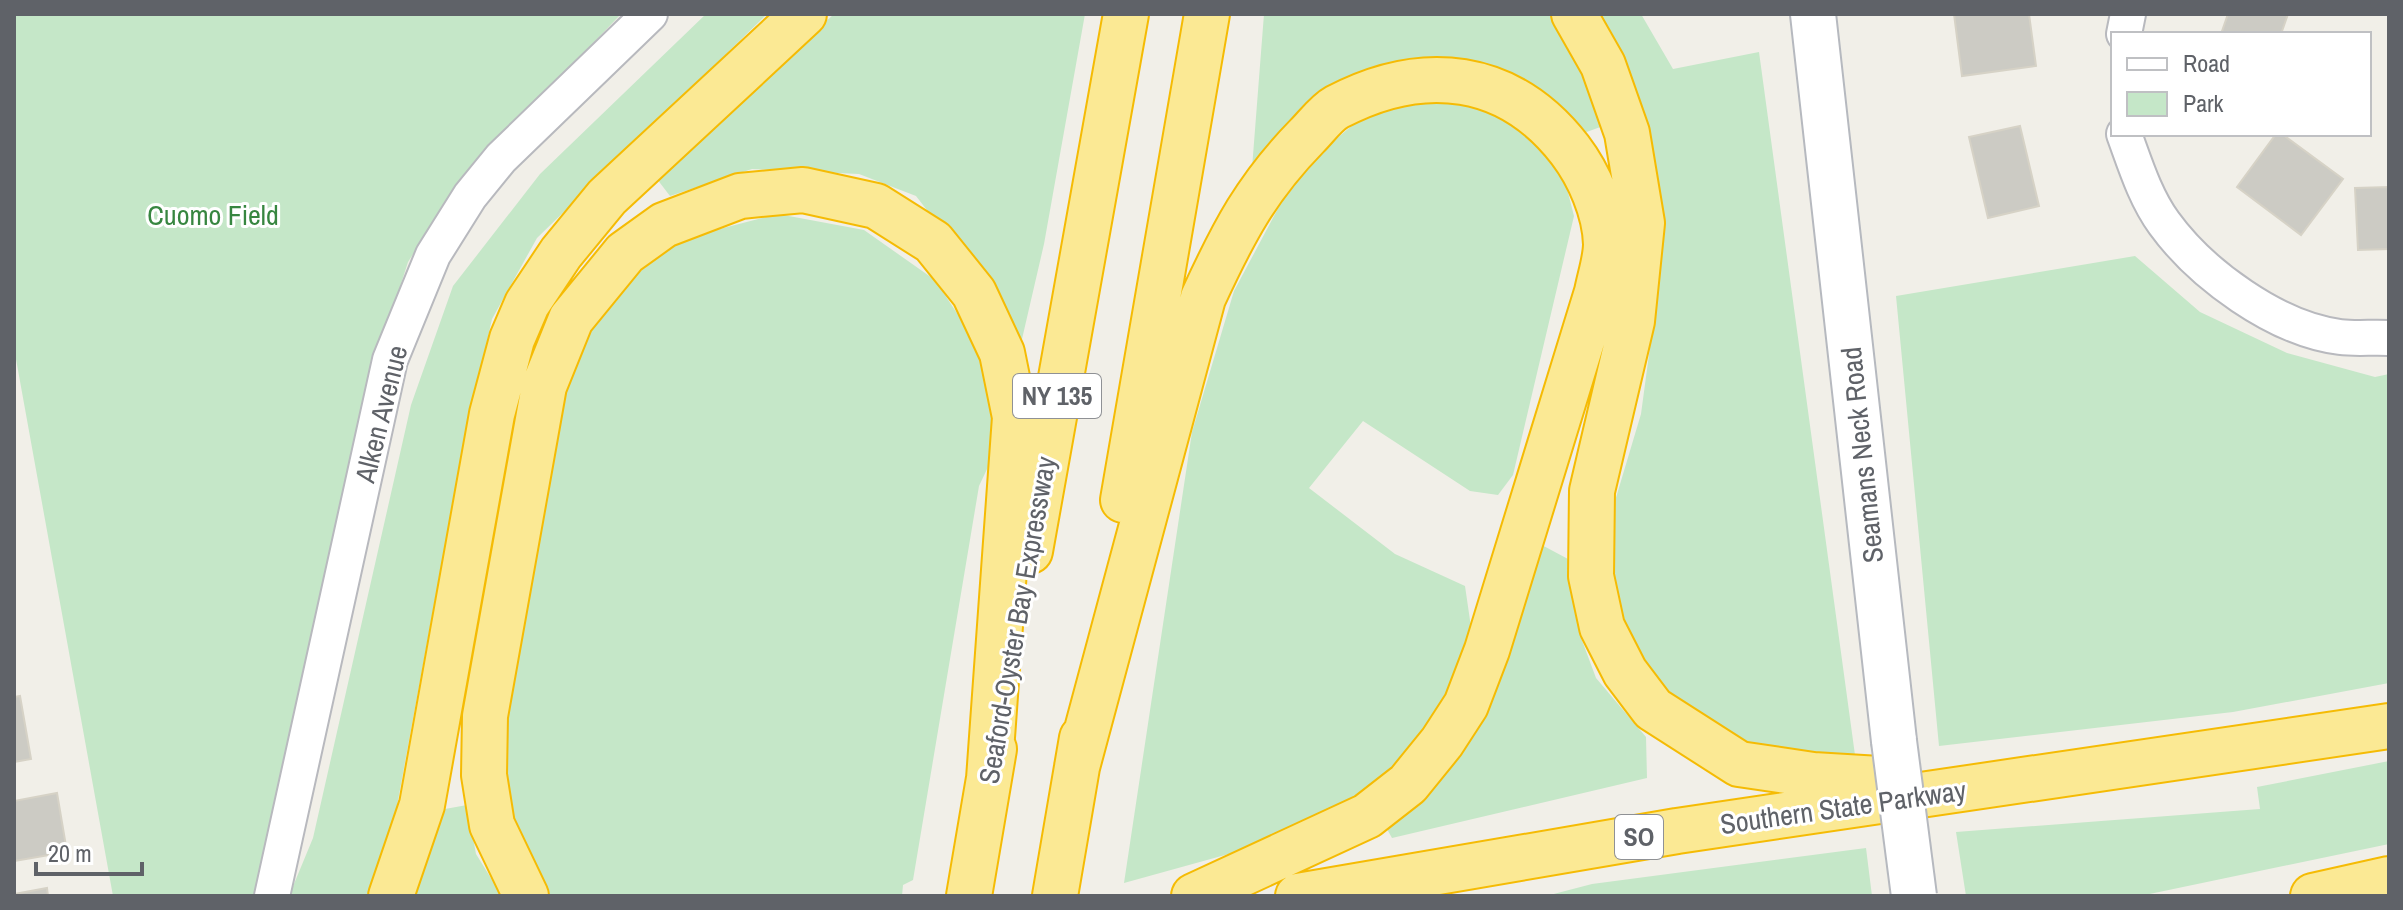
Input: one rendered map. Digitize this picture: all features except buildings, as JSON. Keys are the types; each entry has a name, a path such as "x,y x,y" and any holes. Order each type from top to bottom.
{"highway":[{"path":"391,896 422,805 492,414 512,339 527,304 561,253 607,197 804,14"},
{"name":"Seaford-Oyster Bay Expressway","path":"969,896 1126,14"},
{"name":"NY 135","path":"1055,896 1207,14"},
{"path":"1574,14 1603,65 1627,133 1642,223 1632,321 1592,491 1589,531 1591,576 1602,627 1625,672 1653,709 1739,764 1813,775 1982,787"},
{"path":"1077,767 1203,298 1236,224 1274,173 1335,108 1391,85 1429,79 1472,82 1507,95 1549,123 1589,175 1606,244 1588,322 1487,650 1466,705 1442,742 1408,784 1367,816 1194,896"},
{"path":"526,896 492,825 484,775 485,716 544,386 571,319 625,253 664,225 740,196 803,190 876,206 933,242 974,293 1002,353 1015,417 989,779"},
{"name":"Southern State Parkway","path":"1298,896 1677,831 2389,726"},
{"path":"2313,896 2389,879"}],"main road":[{"name":"Seamans Neck Road","path":"1813,14 1914,896"}],"street":[{"name":"Alken Avenue","path":"272,896 390,360 433,255 470,196 501,158 650,14"},
{"path":"2125,136 2145,190 2163,223 2200,263 2227,286 2276,316 2338,337 2389,338"}],"green space":[{"name":"Cuomo Field","path":"14,14 621,14 458,184 408,262 378,356 257,896 113,896 14,348"},
{"path":"706,14 767,14 537,238 492,319 461,458 392,833 369,896 289,896 313,838 411,405 453,286 540,174"},
{"path":"834,14 1085,14 1044,244 1019,352 971,267 916,196 859,174 752,169 670,196 657,179"},
{"path":"1264,14 1550,14 1592,87 1606,125 1581,134 1430,62 1251,181"},
{"path":"1596,14 1641,14 1673,69 1759,52 1855,755 1745,750 1665,699 1612,614 1612,511 1641,414 1659,280 1651,135"},
{"path":"1443,98 1519,123 1564,177 1574,216 1513,475 1498,495 1470,491 1363,421 1309,488 1395,554 1465,586 1472,634 1460,684 1399,773 1312,831 1124,883 1192,432 1234,291 1298,171 1367,113"},
{"path":"778,214 864,230 935,280 982,351 1006,429 979,486 913,880 903,885 902,896 549,896 507,828 497,752 559,393 605,300 681,239"},
{"path":"2135,256 2200,312 2287,353 2375,377 2389,374 2389,683 2233,712 1939,746 1896,296"},
{"path":"1538,543 1568,559 1580,635 1596,678 1646,737 1647,778 1392,838 1383,822"},
{"path":"2389,761 2389,844 2140,896 1966,896 1956,832 2260,809 2257,787"},
{"path":"467,805 476,854 502,896 408,896 434,811"},
{"path":"1866,848 1872,896 1546,896 1592,884"}]}
